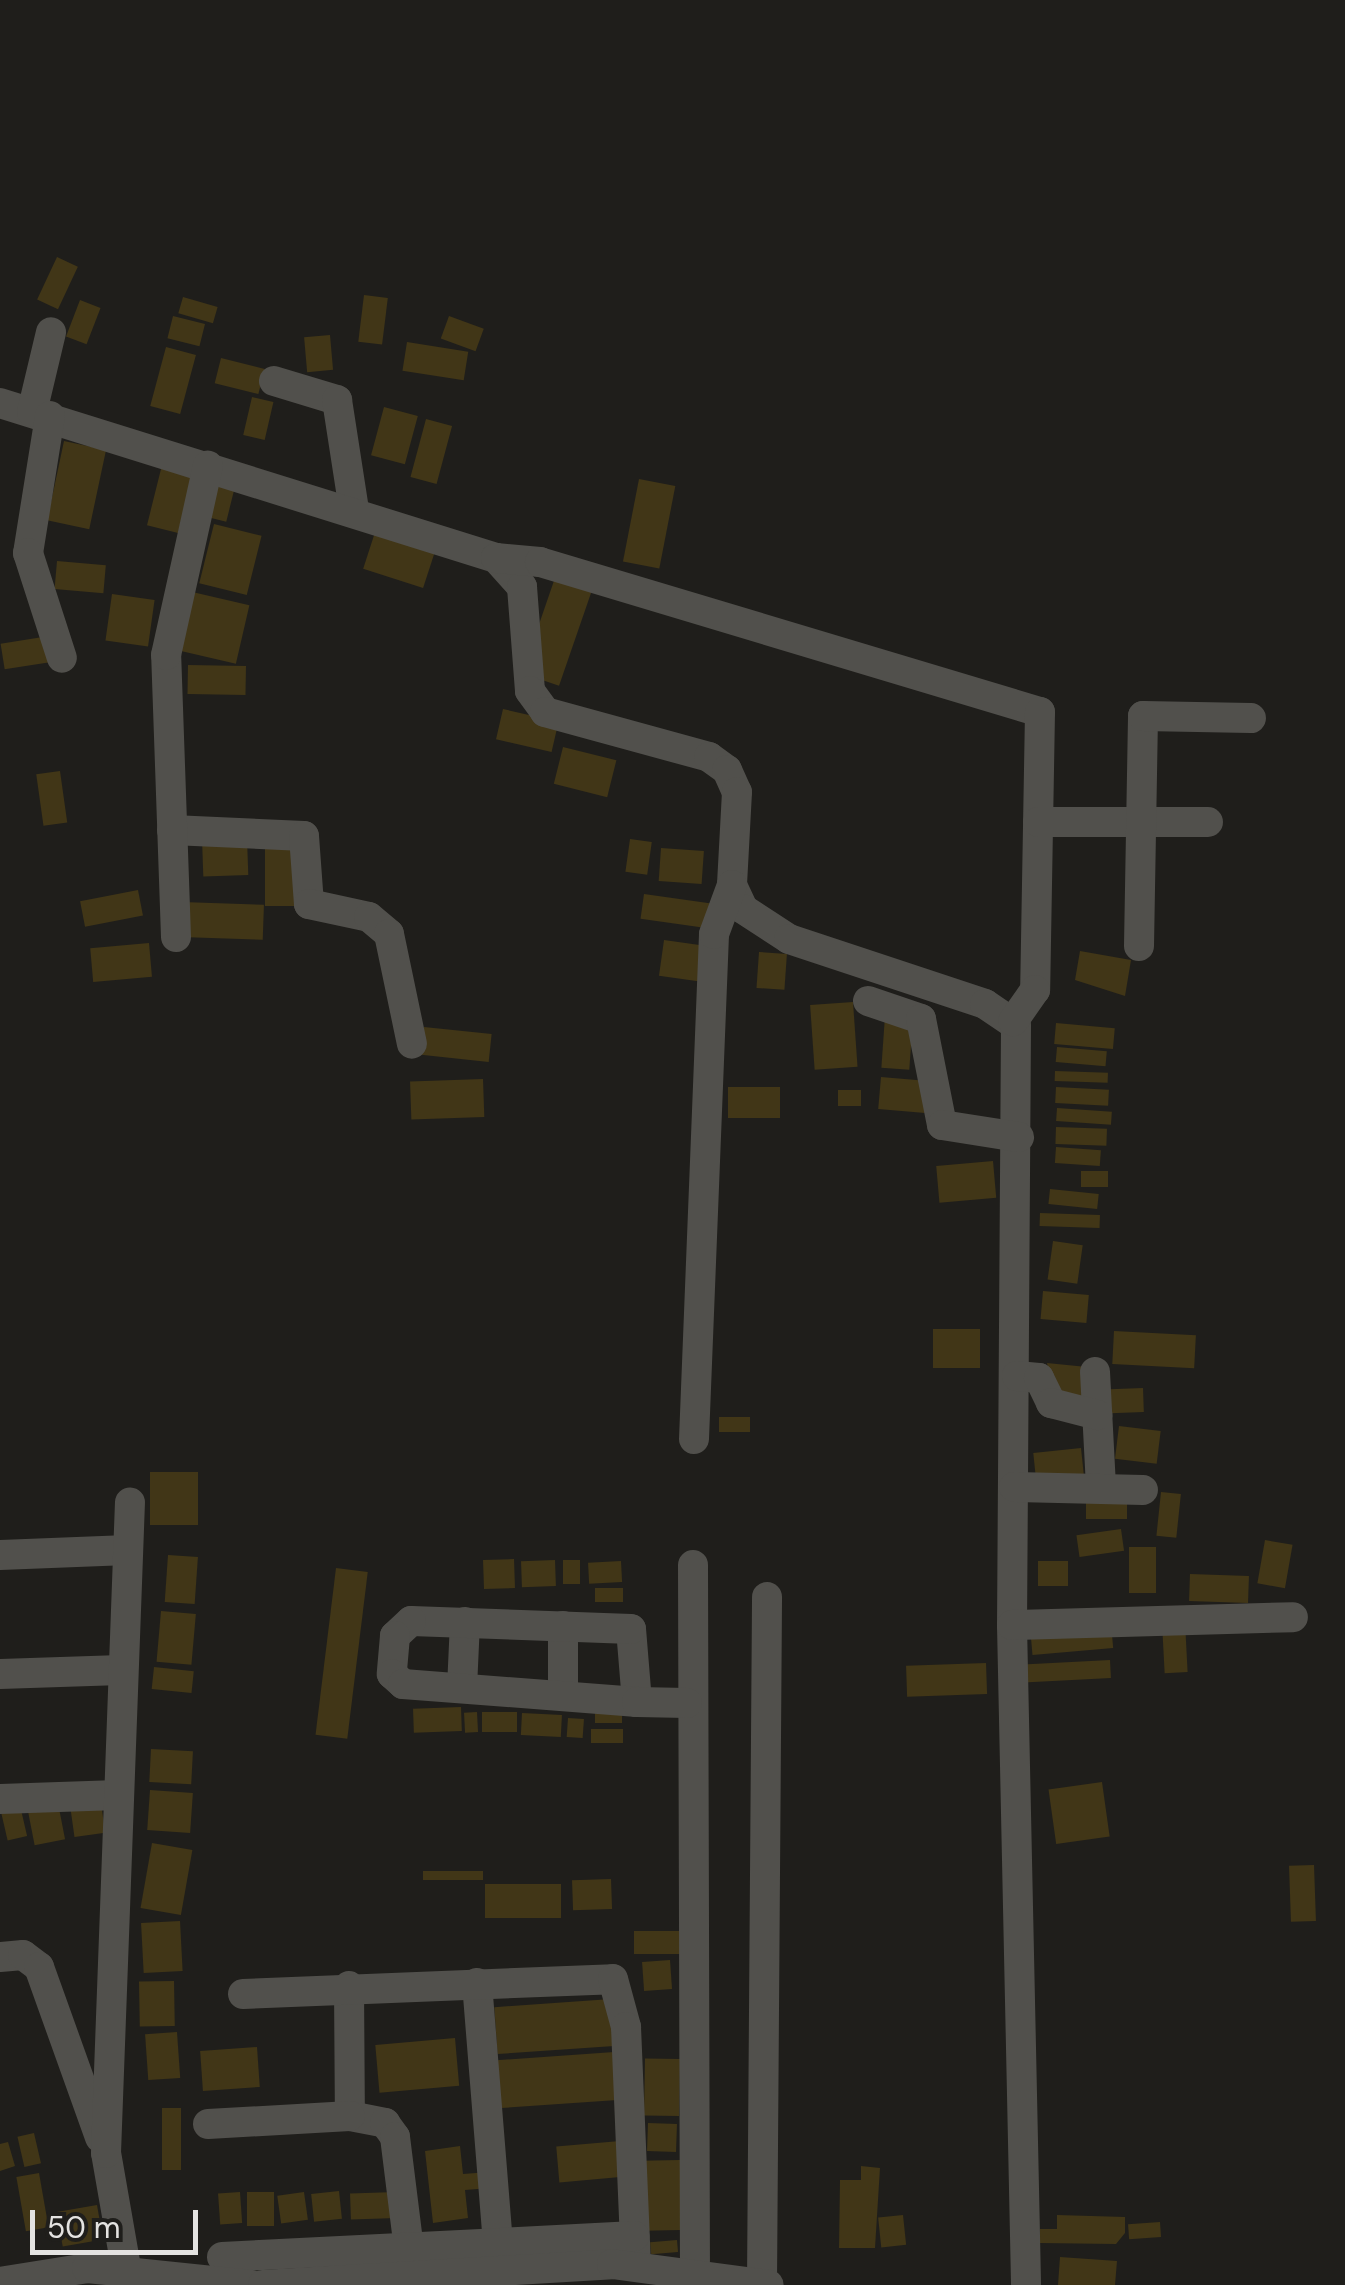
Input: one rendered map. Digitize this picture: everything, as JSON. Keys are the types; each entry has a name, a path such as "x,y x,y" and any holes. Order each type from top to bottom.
{"street":[{"path":"51,332 28,553 62,658"},
{"path":"274,381 337,400 354,510"},
{"path":"0,403 354,510 496,558 540,562 1040,712 1035,990 1012,1021 1019,1137 1012,1625 1026,2285"},
{"path":"176,937 166,655 208,466"},
{"path":"496,558 522,587 530,691 545,712 709,757 726,770 736,792 732,885 712,956 694,1439"},
{"path":"1139,946 1143,716 1251,718"},
{"path":"1038,822 1208,822"},
{"path":"172,830 304,836 310,904 368,917 389,934 412,1044"},
{"path":"732,885 743,909 772,931 1012,1021"},
{"path":"868,1001 921,1018 942,1125 1019,1137"},
{"path":"1095,1372 1101,1488"},
{"path":"1017,1376 1039,1378 1052,1403 1097,1415"},
{"path":"1014,1486 1143,1490"},
{"path":"112,2276 106,2154 130,1502"},
{"path":"0,1555 128,1550"},
{"path":"693,1565 688,1703 694,2278"},
{"path":"222,2257 498,2242 635,2250 694,2278 766,2284 767,1597"},
{"path":"1012,1625 1293,1617"},
{"path":"637,1702 634,1632 404,1622 392,1674 403,1684 637,1702 688,1703"},
{"path":"462,1688 465,1622"},
{"path":"562,1626 563,1696"},
{"path":"0,1674 121,1670"},
{"path":"0,1799 118,1795"},
{"path":"0,1957 23,1955 39,1966 106,2154"},
{"path":"243,1994 600,1975 617,1984 635,2250"},
{"path":"476,1983 498,2242"},
{"path":"350,1986 350,2116"},
{"path":"208,2124 350,2116 385,2122 396,2137 406,2247 415,2278"},
{"path":"263,2285 415,2278 635,2250"},
{"path":"0,2282 112,2276 251,2285"}],"building":[{"path":"57,257 78,267 58,309 37,300"},
{"path":"364,295 388,298 382,345 358,342"},
{"path":"183,297 218,307 213,323 178,313"},
{"path":"80,300 101,308 87,344 66,336"},
{"path":"173,316 205,324 199,346 167,338"},
{"path":"449,316 484,329 476,351 441,339"},
{"path":"330,335 333,370 307,372 304,337"},
{"path":"407,342 468,352 464,380 402,371"},
{"path":"166,347 196,355 180,414 150,406"},
{"path":"221,358 265,369 258,394 215,383"},
{"path":"252,397 273,402 265,440 243,435"},
{"path":"384,407 418,416 405,464 371,455"},
{"path":"426,419 452,426 437,484 410,477"},
{"path":"64,441 106,450 89,529 47,520"},
{"path":"162,465 193,473 178,533 147,525"},
{"path":"208,475 236,482 226,522 198,515"},
{"path":"639,479 675,486 659,569 623,561"},
{"path":"378,523 438,542 423,588 363,569"},
{"path":"214,524 262,536 247,595 199,583"},
{"path":"57,561 106,565 103,593 55,589"},
{"path":"557,572 594,585 559,686 522,673"},
{"path":"188,591 249,605 236,664 175,649"},
{"path":"112,594 155,600 148,647 105,641"},
{"path":"49,636 53,662 5,669 1,644"},
{"path":"188,665 246,666 245,695 187,694"},
{"path":"503,709 559,722 552,752 496,739"},
{"path":"563,747 616,760 607,797 554,784"},
{"path":"60,771 67,822 43,826 36,774"},
{"path":"247,838 248,875 203,877 202,840"},
{"path":"265,838 300,838 300,906 265,906"},
{"path":"630,839 652,842 647,875 625,872"},
{"path":"661,848 704,851 702,884 659,881"},
{"path":"138,890 143,916 85,927 80,901"},
{"path":"644,894 711,903 708,928 641,919"},
{"path":"182,902 264,905 263,940 181,937"},
{"path":"664,940 707,946 702,982 659,976"},
{"path":"149,943 152,977 93,982 90,948"},
{"path":"1080,951 1131,960 1125,996 1075,980"},
{"path":"759,952 787,954 784,990 756,988"},
{"path":"853,1002 858,1067 815,1070 810,1005"},
{"path":"885,1016 913,1018 909,1070 881,1068"},
{"path":"1056,1023 1115,1028 1113,1049 1054,1044"},
{"path":"424,1027 492,1034 489,1062 421,1055"},
{"path":"1057,1047 1107,1051 1106,1066 1056,1062"},
{"path":"1055,1071 1108,1073 1108,1083 1055,1081"},
{"path":"881,1077 931,1081 928,1113 878,1109"},
{"path":"483,1079 484,1117 411,1120 410,1082"},
{"path":"728,1087 780,1087 780,1118 728,1118"},
{"path":"1056,1087 1109,1090 1108,1106 1055,1103"},
{"path":"838,1090 861,1090 861,1106 838,1106"},
{"path":"1057,1108 1112,1112 1111,1125 1056,1121"},
{"path":"1056,1127 1107,1129 1106,1146 1055,1144"},
{"path":"1056,1147 1101,1150 1100,1166 1055,1163"},
{"path":"993,1161 996,1198 939,1203 936,1166"},
{"path":"1081,1171 1108,1171 1108,1187 1081,1187"},
{"path":"1050,1189 1099,1194 1097,1209 1048,1204"},
{"path":"1040,1213 1100,1215 1100,1228 1040,1226"},
{"path":"1053,1241 1083,1245 1077,1284 1048,1280"},
{"path":"1043,1291 1089,1295 1086,1323 1041,1319"},
{"path":"933,1329 980,1329 980,1368 933,1368"},
{"path":"1114,1331 1196,1335 1194,1368 1112,1364"},
{"path":"1047,1363 1087,1367 1085,1402 1056,1400"},
{"path":"1143,1388 1144,1412 1111,1413 1110,1389"},
{"path":"719,1417 750,1417 750,1432 719,1432"},
{"path":"1119,1426 1161,1431 1157,1464 1115,1459"},
{"path":"1081,1448 1084,1479 1037,1484 1033,1453"},
{"path":"150,1472 198,1472 198,1525 150,1525"},
{"path":"1161,1492 1181,1494 1176,1538 1156,1536"},
{"path":"1086,1498 1127,1498 1127,1519 1086,1519"},
{"path":"1121,1529 1124,1551 1079,1557 1076,1535"},
{"path":"1265,1540 1293,1545 1285,1588 1257,1583"},
{"path":"1129,1547 1156,1547 1156,1593 1129,1593"},
{"path":"168,1555 198,1557 195,1604 165,1602"},
{"path":"514,1559 515,1588 484,1589 483,1560"},
{"path":"555,1560 556,1586 522,1587 521,1561"},
{"path":"563,1560 580,1560 580,1584 563,1584"},
{"path":"621,1561 622,1582 589,1584 588,1563"},
{"path":"1038,1561 1068,1561 1068,1586 1038,1586"},
{"path":"336,1568 368,1572 347,1739 316,1735"},
{"path":"1190,1574 1249,1576 1248,1603 1189,1601"},
{"path":"595,1588 623,1588 623,1602 595,1602"},
{"path":"161,1611 196,1614 191,1665 157,1662"},
{"path":"1185,1622 1188,1672 1165,1673 1162,1623"},
{"path":"1111,1623 1113,1648 1032,1655 1030,1630"},
{"path":"1110,1660 1111,1678 1019,1683 1018,1665"},
{"path":"986,1663 987,1694 907,1697 906,1666"},
{"path":"154,1667 194,1671 191,1693 152,1689"},
{"path":"461,1707 462,1731 414,1733 413,1709"},
{"path":"595,1707 622,1707 622,1723 595,1723"},
{"path":"477,1712 478,1732 465,1733 464,1713"},
{"path":"482,1712 517,1712 517,1732 482,1732"},
{"path":"522,1713 562,1715 561,1737 521,1735"},
{"path":"568,1718 584,1719 583,1738 567,1737"},
{"path":"591,1729 623,1729 623,1743 591,1743"},
{"path":"151,1749 193,1751 191,1784 149,1782"},
{"path":"1102,1782 1110,1836 1056,1844 1049,1790"},
{"path":"150,1790 193,1793 190,1833 147,1830"},
{"path":"19,1801 27,1836 8,1841 0,1805"},
{"path":"58,1803 65,1839 35,1845 28,1809"},
{"path":"101,1803 105,1833 74,1837 70,1807"},
{"path":"152,1843 192,1850 181,1915 141,1908"},
{"path":"1314,1865 1316,1921 1291,1922 1289,1866"},
{"path":"423,1871 483,1871 483,1880 423,1880"},
{"path":"611,1879 612,1909 573,1910 572,1880"},
{"path":"485,1884 561,1884 561,1918 485,1918"},
{"path":"180,1921 183,1971 144,1973 141,1923"},
{"path":"634,1931 685,1931 685,1954 634,1954"},
{"path":"670,1960 672,1989 644,1991 642,1962"},
{"path":"174,1981 175,2026 140,2027 139,1982"},
{"path":"611,1999 614,2046 498,2054 494,2007"},
{"path":"177,2032 180,2078 148,2080 145,2034"},
{"path":"455,2038 459,2086 379,2093 375,2045"},
{"path":"257,2047 260,2087 203,2091 200,2051"},
{"path":"614,2052 617,2100 493,2109 489,2061"},
{"path":"645,2058 680,2059 679,2116 644,2115"},
{"path":"162,2108 181,2108 181,2170 162,2170"},
{"path":"648,2123 677,2124 676,2152 647,2151"},
{"path":"34,2133 41,2163 24,2167 17,2137"},
{"path":"620,2141 623,2177 559,2182 556,2147"},
{"path":"8,2142 15,2166 0,2171 0,2144"},
{"path":"460,2146 463,2174 489,2172 490,2188 465,2190 468,2218 433,2223 425,2151"},
{"path":"680,2160 681,2230 643,2231 642,2161"},
{"path":"861,2166 880,2168 875,2248 839,2248 840,2180 861,2180"},
{"path":"39,2173 49,2227 26,2231 16,2177"},
{"path":"339,2191 342,2219 314,2222 311,2194"},
{"path":"240,2192 242,2223 220,2224 218,2194"},
{"path":"247,2192 274,2192 274,2226 247,2226"},
{"path":"304,2192 308,2220 281,2223 277,2196"},
{"path":"396,2192 397,2218 351,2220 350,2194"},
{"path":"97,2205 103,2239 63,2247 57,2212"},
{"path":"903,2215 906,2245 881,2247 878,2218"},
{"path":"1057,2215 1125,2217 1125,2233 1116,2244 1039,2243 1040,2229 1057,2229"},
{"path":"1160,2222 1161,2237 1129,2239 1128,2224"},
{"path":"677,2240 678,2252 651,2254 650,2242"},
{"path":"1060,2257 1117,2261 1115,2285 1058,2285"}]}
